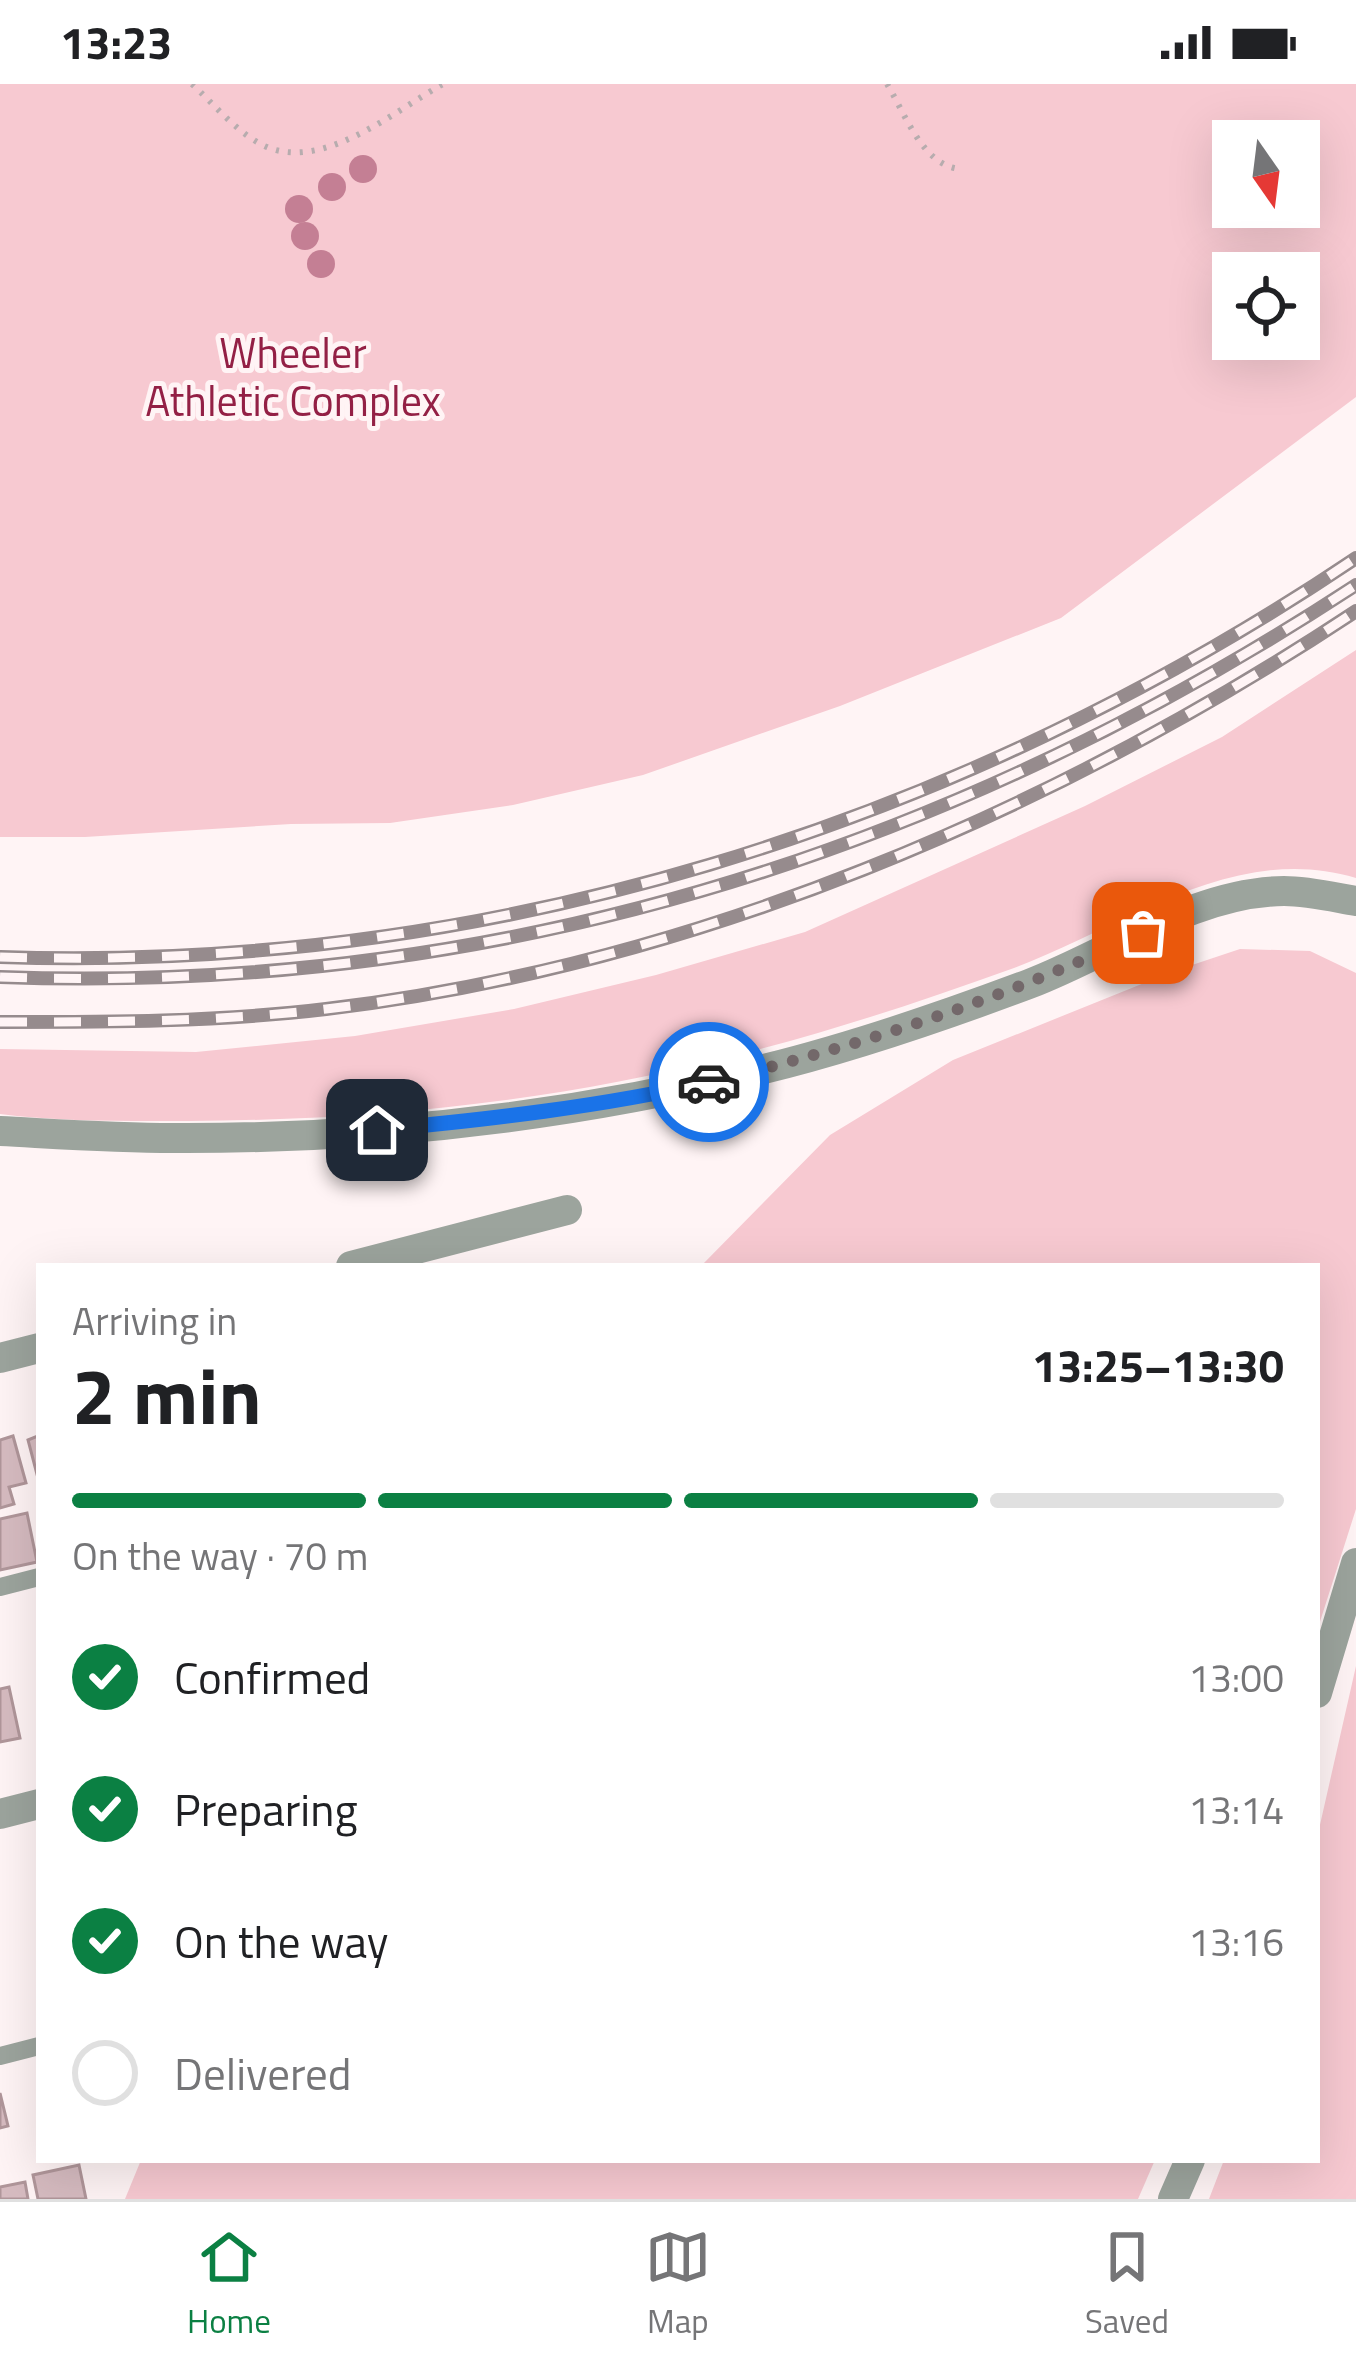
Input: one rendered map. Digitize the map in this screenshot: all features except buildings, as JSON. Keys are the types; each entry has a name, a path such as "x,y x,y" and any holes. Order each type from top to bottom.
{"street":[{"path":"0,1131 174,1138 354,1131 636,1099 766,1069 924,1022 1033,983 1213,904 1284,892 1356,901"},
{"path":"363,1263 567,1210"},
{"path":"0,1358 36,1349"},
{"path":"1320,1684 1356,1563"},
{"path":"0,1814 36,1805"},
{"path":"1173,2199 1189,2163"}],"lane":[{"path":"0,1587 36,1578"},
{"path":"0,2056 36,2047"}],"path":[{"path":"192,84 244,132 271,149 307,152 342,141 443,84"},
{"path":"886,84 934,160 961,169"}],"green space":[{"name":"Wheeler Athletic Complex","path":"0,84 1356,84 1356,397 1061,618 840,706 643,775 513,805 390,823 0,837"},
{"path":"1356,650 1356,878 1311,870 1223,879 1014,968 908,1005 765,1048 596,1086 326,1117 119,1121 0,1114 0,1049 196,1052 355,1036 514,1009 805,932 1085,806 1222,737"},
{"path":"1240,949 1310,951 1356,973 1356,1509 1320,1622 1320,1263 704,1263 830,1135 953,1060"},
{"path":"1356,1666 1356,2199 1209,2199 1223,2163 1320,2163 1320,1825"},
{"path":"140,2163 1154,2163 1138,2199 125,2199"}],"railway":[{"path":"0,957 181,956 360,939 537,909 710,865 878,807 1043,736 1202,653 1356,558"},
{"path":"0,977 183,976 362,961 538,932 709,889 877,832 1040,762 1200,680 1356,585"},
{"path":"0,1022 204,1019 326,1009 463,988 599,957 732,917 864,870 992,815 1239,685 1356,611"}],"way so far":[{"path":"709,1082 924,1022 1033,983 1143,933"}],"route":[{"path":"377,1130 535,1114 709,1082"}]}
